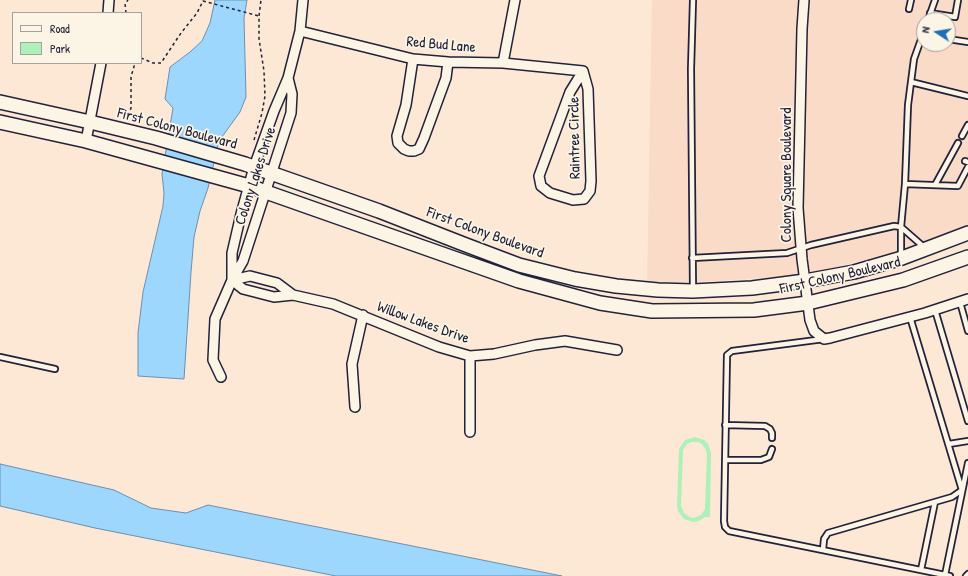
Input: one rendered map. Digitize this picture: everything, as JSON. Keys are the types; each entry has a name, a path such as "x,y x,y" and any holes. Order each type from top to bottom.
{"main road":[{"name":"First Colony Boulevard","path":"0,102 156,138 229,159 340,197 492,256 561,276 624,287 693,291 752,288 805,281 854,272 901,258 968,233"},
{"name":"First Colony Boulevard","path":"0,122 86,141 249,186 424,249 519,281 600,303 652,311 754,310 808,303 903,280 968,257"},
{"path":"424,249 430,231"},
{"path":"693,291 696,311"}],"street":[{"path":"108,12 109,0"},
{"name":"Colony Lakes Drive","path":"232,280 232,253 241,214 254,167 274,111 288,78 300,31 303,0"},
{"path":"503,63 515,0"},
{"name":"Colony Square Boulevard","path":"804,0 798,208 800,249 812,326 816,334 824,339"},
{"name":"Red Bud Lane","path":"300,31 413,59 448,62 503,63 583,71"},
{"path":"413,59 406,105 397,136 398,143 404,149 409,151 419,149 424,138 446,78 448,62"},
{"path":"86,141 101,64"},
{"name":"Raintree Circle","path":"583,71 588,89 591,181 590,191 584,199 573,200 550,193 541,186 539,176 570,92 583,71"},
{"name":"Colony Lakes Drive","path":"221,377 213,360 215,319 232,280 243,261 291,113 292,94 288,78"},
{"name":"Willow Lakes Drive","path":"232,280 250,276 277,283 293,295"},
{"name":"Willow Lakes Drive","path":"232,280 243,289 274,297 293,295 333,304 438,346 470,356 494,354 535,345 565,341 617,350"},
{"path":"824,339 910,317 964,300"},
{"path":"355,407 352,364 362,315"},
{"path":"470,356 470,432"}],"lane":[{"path":"693,0 691,69 693,291"},
{"path":"909,9 911,0"},
{"path":"930,12 935,0"},
{"path":"956,12 958,0"},
{"path":"956,40 968,42"},
{"path":"901,258 901,227 906,184 908,105 914,59 917,52"},
{"path":"911,82 968,96"},
{"path":"965,135 968,125"},
{"path":"935,185 948,166 960,144"},
{"path":"906,184 958,186 968,167"},
{"path":"959,172 964,174"},
{"path":"692,258 787,253 811,245 894,226 901,227 926,249"},
{"path":"964,300 968,331"},
{"path":"935,310 968,421"},
{"path":"910,317 962,490"},
{"path":"824,339 732,351 727,355 725,526 729,530 948,576 962,490 968,463"},
{"path":"0,357 55,369"},
{"path":"725,425 765,426 770,429 772,438"},
{"path":"949,444 968,441"},
{"path":"725,460 761,460 769,457 772,449"},
{"path":"823,550 824,539 828,533 952,497 962,490"},
{"path":"921,570 935,502"}],"path":[{"path":"126,12 125,4 128,0"},
{"path":"142,58 153,63 161,63 181,33 197,13 203,0 259,16"},
{"path":"252,144 262,113 265,96 264,72 259,39 261,0"},
{"path":"120,118 128,116 131,108 131,77 134,64"}],"shaded area":[{"path":"652,0 968,0 968,227 914,248 800,276 647,285"}],"green space":[{"path":"695,437 704,440 708,444 711,453 710,517 705,517 694,522 684,519 678,511 677,506 679,449 685,440","holes":["691,442 698,442 702,444 707,454 705,509 701,515 694,518 684,513 681,506 683,450 687,444"]}],"water":[{"path":"215,0 247,0 244,18 246,97 240,112 219,141 194,237 184,379 138,376 138,333 143,292 163,206 164,193 162,174 173,108 165,99 170,67 202,41 210,23"},
{"path":"0,464 114,490 151,508 186,513 208,505 562,576 336,576 95,528 0,506"}]}
